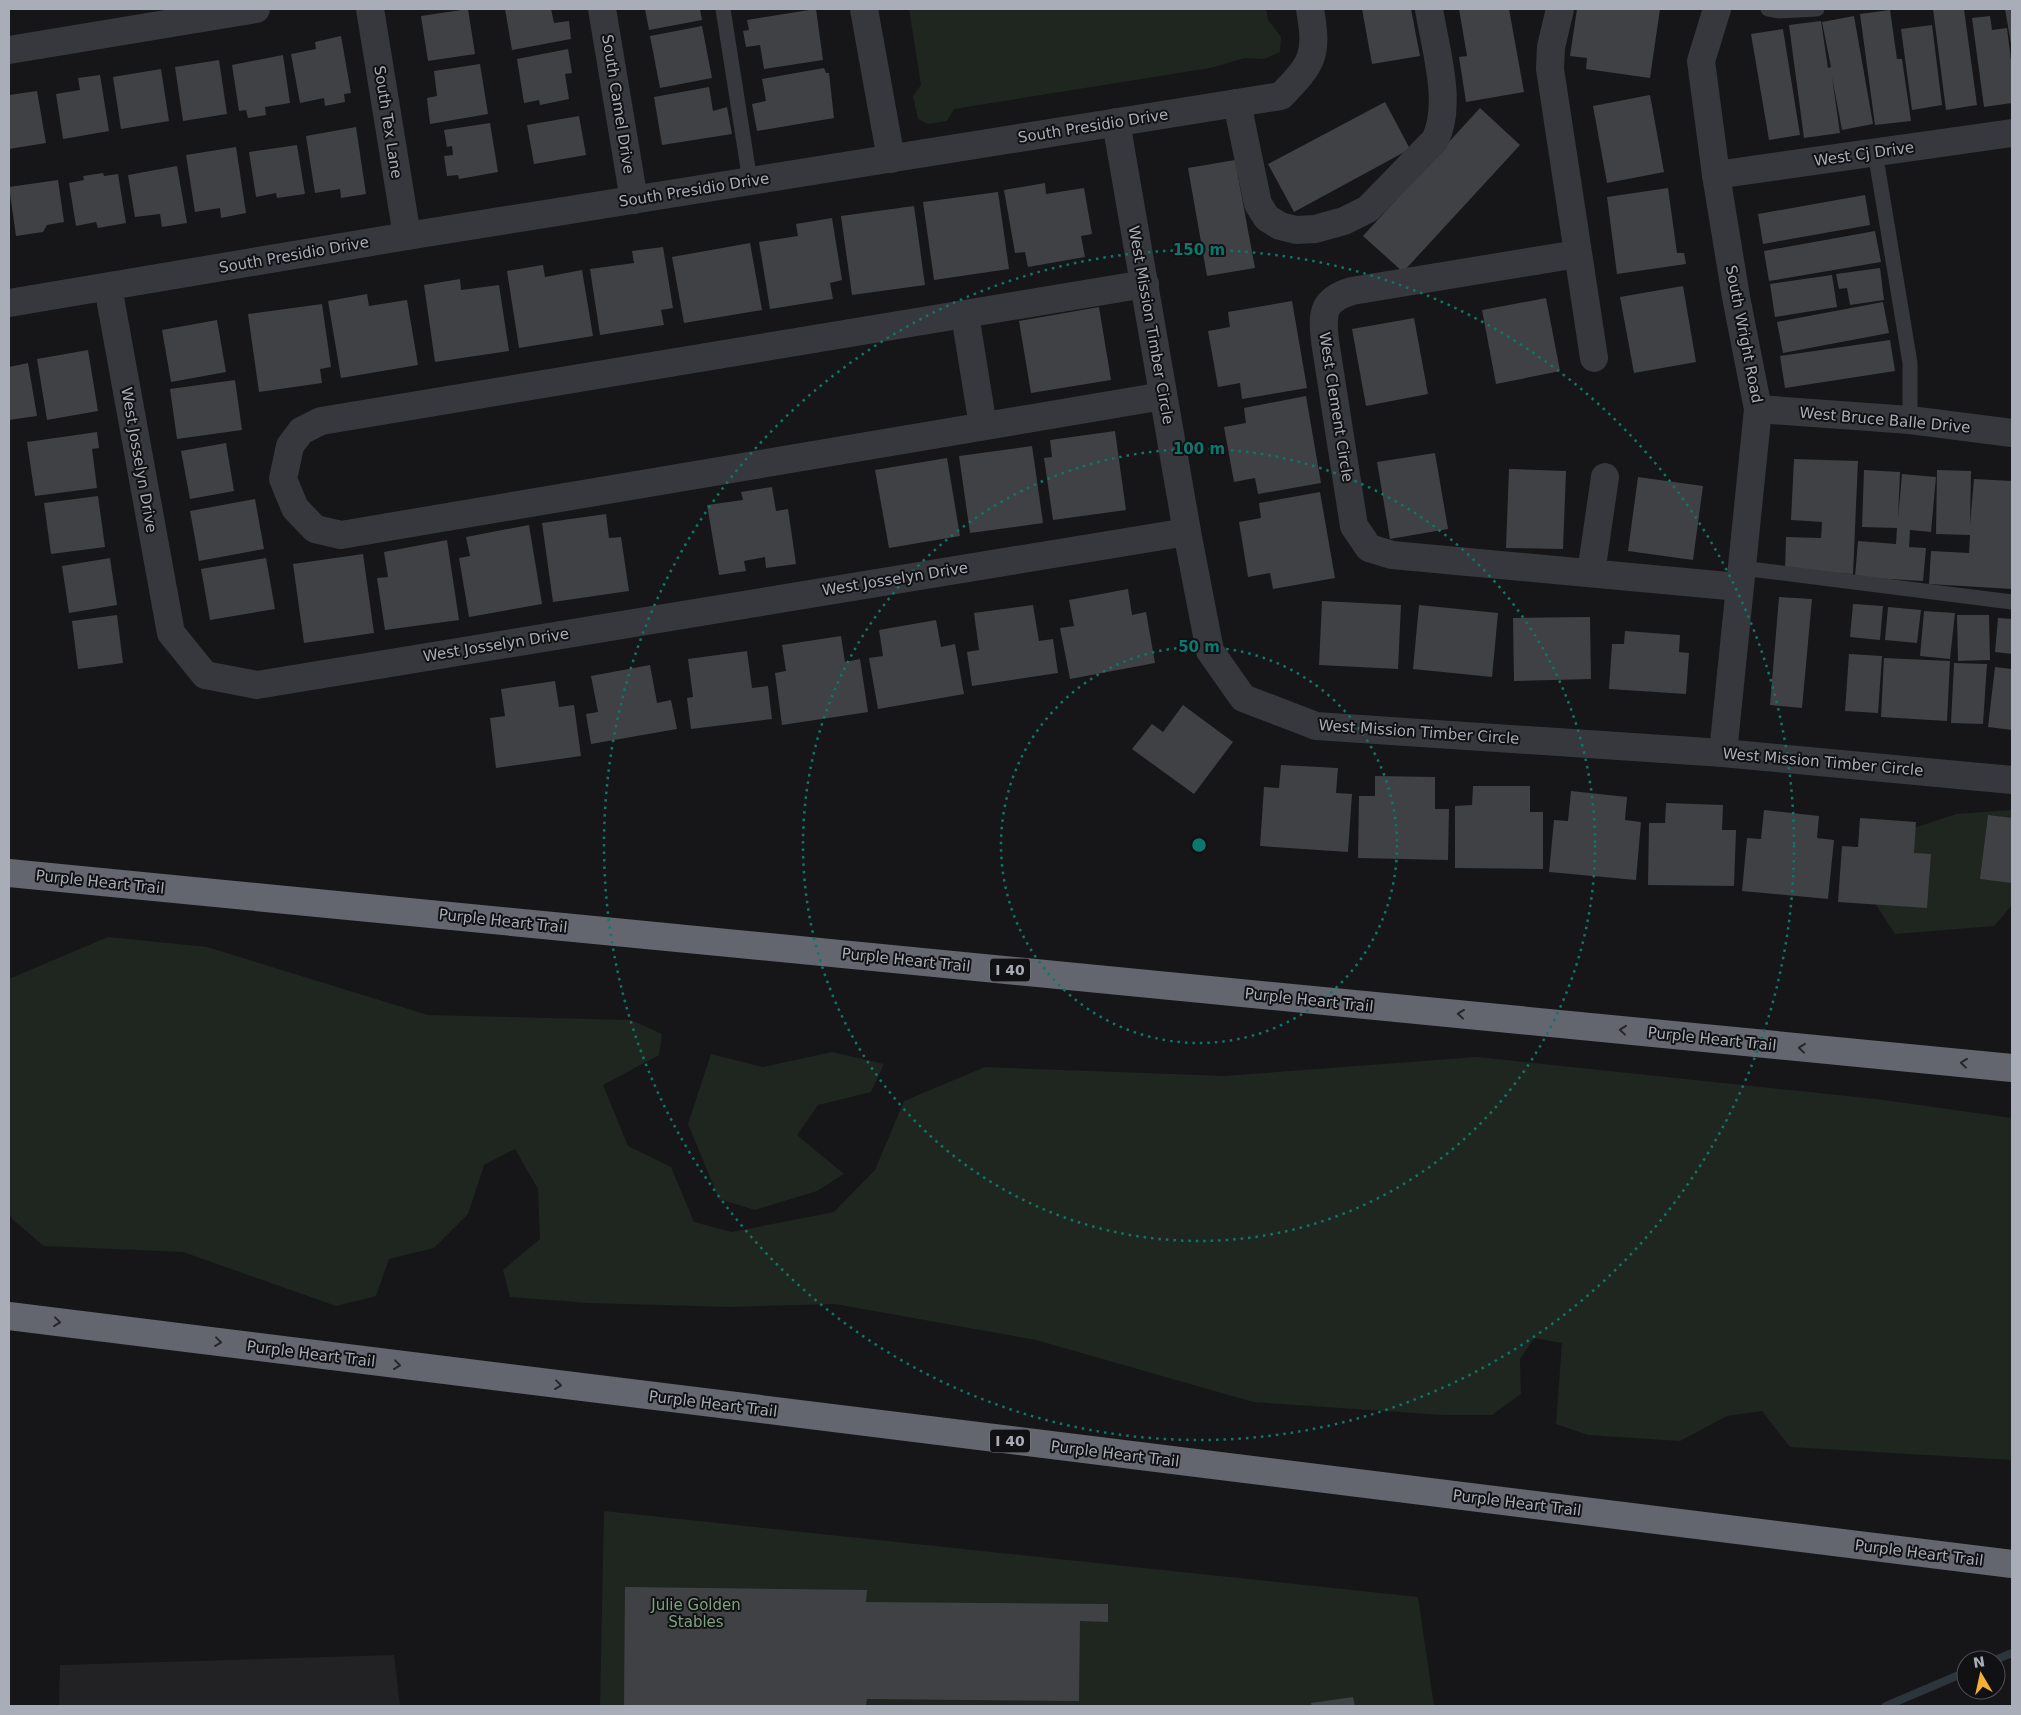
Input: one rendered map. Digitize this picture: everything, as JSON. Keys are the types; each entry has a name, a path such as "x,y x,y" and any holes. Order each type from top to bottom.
{"highway":[{"name":"Purple Heart Trail","path":"9,873 2012,1068"},
{"name":"Purple Heart Trail","path":"9,1316 2012,1564"}],"street":[{"path":"9,50 256,9"},
{"name":"South Tex Lane","path":"370,9 407,236"},
{"name":"South Camel Drive","path":"602,9 634,200"},
{"path":"864,9 891,160"},
{"name":"South Presidio Drive","path":"9,303 407,236 1282,96 1308,68 1314,43 1310,9"},
{"path":"1237,103 1258,204 1267,218 1280,226 1296,230 1315,229 1344,221 1368,209 1435,140 1441,129 1444,105 1429,9"},
{"path":"1560,9 1551,47 1550,69 1594,358"},
{"name":"South Wright Road","path":"1717,9 1701,61 1716,175 1736,297 1758,409 1723,753"},
{"name":"West Mission Timber Circle","path":"1116,122 1187,532 1210,651 1243,698 1316,726 1723,753 2012,780"},
{"name":"West Cj Drive","path":"1716,175 2012,133"},
{"name":"West Clement Circle","path":"1577,254 1352,291 1338,295 1327,305 1322,318 1354,526 1369,548 1392,555 1591,573 1740,578"},
{"path":"1145,284 321,421 301,430 290,446 283,479 295,508 314,529 341,535 1163,396"},
{"name":"West Josselyn Drive","path":"108,287 170,633 205,675 257,684 1187,532"},
{"path":"964,315 983,426"},
{"name":"West Bruce Balle Drive","path":"1758,409 1910,420 2012,432"},
{"path":"1591,573 1606,477"}],"lane":[{"path":"723,9 750,181"},
{"path":"1768,9 1778,11 1817,9"},
{"path":"1875,152 1910,363 1910,420"},
{"path":"1740,578 2012,602"}],"shaded area":[{"path":"394,1655 400,1706 59,1706 60,1665"}],"green space":[{"path":"909,9 1266,9 1268,20 1281,37 1280,52 1264,59 1245,58 1210,68 954,109 947,121 928,124 918,119 913,96 921,85"},
{"path":"2012,810 2012,905 1994,926 1895,934 1842,852 1956,814"},
{"path":"108,937 207,947 428,1015 631,1020 662,1034 659,1055 603,1085 628,1146 671,1167 694,1222 732,1232 834,1212 875,1170 904,1101 985,1067 1225,1076 1477,1057 1876,1099 2012,1118 2012,1460 1790,1447 1762,1411 1727,1416 1680,1441 1588,1435 1556,1424 1562,1343 1534,1338 1520,1359 1521,1394 1492,1415 1444,1415 1253,1402 1036,1340 835,1304 730,1307 589,1303 510,1297 503,1270 540,1239 538,1189 515,1149 484,1165 468,1214 434,1248 389,1259 376,1296 336,1306 183,1252 44,1246 12,1219 9,1212 9,979"},
{"path":"832,1052 884,1064 871,1092 818,1105 797,1135 844,1174 817,1191 755,1210 719,1199 688,1124 711,1054 763,1067"},
{"name":"Julie Golden Stables","path":"604,1511 1418,1597 1434,1706 600,1706"}],"building":[{"path":"468,9 475,54 428,61 421,16"},
{"path":"505,9 551,9 554,23 569,21 571,39 512,50"},
{"path":"645,9 700,9 702,20 649,30"},
{"path":"816,9 823,60 764,69 760,45 746,47 743,31 749,30 747,20"},
{"path":"1362,9 1411,9 1420,56 1372,64"},
{"path":"1459,9 1509,9 1524,92 1466,102 1459,57 1467,56"},
{"path":"1577,9 1660,9 1650,78 1586,69 1587,58 1570,56"},
{"path":"1933,9 1964,9 1977,105 1946,110"},
{"path":"2005,9 2012,9 2011,44"},
{"path":"1890,10 1897,59 1902,59 1911,121 1875,125 1860,14"},
{"path":"1854,16 1873,124 1842,130 1832,77 1840,133 1804,138 1789,25 1821,21 1828,68 1831,67 1822,22"},
{"path":"1990,16 1992,30 2007,28 2012,68 2012,103 1984,107 1972,18"},
{"path":"1932,25 1942,105 1912,110 1901,29"},
{"path":"702,26 712,78 660,88 650,36"},
{"path":"1783,29 1800,135 1769,140 1751,34"},
{"path":"341,36 351,93 344,94 345,102 325,106 324,98 300,103 291,54 316,49 315,42"},
{"path":"568,49 572,73 565,74 569,99 540,105 539,100 524,103 517,59"},
{"path":"283,55 290,103 265,107 266,115 248,118 246,110 239,111 232,65"},
{"path":"219,60 227,114 183,121 175,67"},
{"path":"480,64 488,114 430,124 427,98 437,96 434,71"},
{"path":"824,68 826,73 829,73 834,118 757,131 752,104 766,101 762,79"},
{"path":"161,69 169,121 121,129 113,77"},
{"path":"100,75 109,131 63,139 56,94 80,90 78,78"},
{"path":"709,87 713,111 727,107 732,134 662,145 654,97"},
{"path":"37,91 46,143 9,149 9,95"},
{"path":"1650,95 1664,172 1607,183 1593,106"},
{"path":"1385,102 1410,149 1294,212 1268,164"},
{"path":"1480,108 1520,145 1403,272 1363,236"},
{"path":"579,116 586,155 534,164 527,125"},
{"path":"490,123 498,172 459,179 458,175 447,176 444,156 453,155 452,146 447,147 444,130"},
{"path":"356,127 366,194 341,198 340,189 315,193 306,136"},
{"path":"297,145 305,194 277,198 276,193 256,197 249,152"},
{"path":"236,147 246,213 221,218 220,208 195,212 186,155"},
{"path":"1235,160 1255,268 1207,276 1188,168"},
{"path":"177,166 187,223 162,227 160,214 135,217 128,175"},
{"path":"103,173 104,176 118,174 126,223 98,228 96,222 76,226 69,183 84,180 83,176"},
{"path":"58,180 64,222 47,225 43,232 16,236 9,187"},
{"path":"1045,183 1046,194 1084,188 1092,234 1081,236 1085,257 1028,267 1025,252 1015,253 1004,190"},
{"path":"1668,188 1677,253 1684,253 1686,264 1617,274 1607,197"},
{"path":"998,192 1009,269 934,280 923,202"},
{"path":"1865,195 1870,225 1763,244 1758,214"},
{"path":"914,206 925,285 852,295 841,216"},
{"path":"832,218 842,280 830,283 833,299 770,309 759,242 798,236 796,224"},
{"path":"1875,231 1881,262 1769,281 1764,251"},
{"path":"750,243 762,310 684,323 672,257"},
{"path":"663,247 673,308 661,310 664,325 600,335 590,269 634,263 632,251"},
{"path":"543,265 545,277 582,270 593,336 519,348 507,271"},
{"path":"1880,268 1884,300 1850,305 1847,288 1839,289 1836,274"},
{"path":"1832,275 1837,307 1775,317 1770,284"},
{"path":"460,279 461,290 499,285 509,351 435,362 424,285"},
{"path":"1683,286 1696,362 1634,373 1620,297"},
{"path":"367,294 369,306 407,300 418,365 341,378 328,301"},
{"path":"1546,298 1560,371 1496,384 1482,310"},
{"path":"1292,301 1307,388 1242,399 1240,383 1218,387 1208,331 1230,327 1228,312"},
{"path":"1883,302 1889,333 1783,353 1777,322"},
{"path":"322,304 331,367 320,369 322,383 259,392 248,314"},
{"path":"1099,307 1111,380 1031,393 1019,321"},
{"path":"1414,318 1428,394 1366,406 1352,329"},
{"path":"217,320 226,372 171,382 162,330"},
{"path":"1890,340 1895,371 1785,388 1780,356"},
{"path":"88,350 98,411 47,420 37,359"},
{"path":"28,363 37,416 9,420 9,367"},
{"path":"235,380 242,430 177,439 170,389"},
{"path":"1306,396 1321,483 1258,494 1255,478 1234,482 1224,427 1246,423 1244,408"},
{"path":"1115,431 1126,510 1053,520 1044,458 1052,457 1050,440"},
{"path":"97,432 99,448 92,449 97,488 35,496 27,442"},
{"path":"226,443 234,491 190,499 181,451"},
{"path":"1032,446 1043,523 970,533 959,456"},
{"path":"1435,453 1448,529 1390,539 1377,462"},
{"path":"947,458 960,536 889,548 875,470"},
{"path":"1794,459 1858,461 1853,574 1785,571 1786,537 1821,538 1822,522 1791,520"},
{"path":"1509,469 1566,471 1563,549 1506,548"},
{"path":"1864,470 1900,472 1898,519 1902,474 1936,477 1931,532 1910,530 1909,547 1926,548 1923,581 1855,577 1858,541 1896,544 1897,528 1862,527"},
{"path":"1937,470 1971,471 1970,525 1974,479 2012,481 2012,589 1929,584 1931,551 1969,553 1970,535 1936,534"},
{"path":"1638,477 1703,486 1693,560 1628,551"},
{"path":"772,487 776,511 788,509 796,564 766,568 765,557 744,561 746,571 719,575 707,505 743,500 741,492"},
{"path":"1320,492 1335,578 1273,589 1270,573 1248,577 1239,522 1261,518 1259,503"},
{"path":"98,496 105,547 51,554 44,503"},
{"path":"255,499 264,549 199,561 190,511"},
{"path":"606,514 609,538 621,537 629,591 553,602 542,523"},
{"path":"529,525 542,604 469,617 459,558 470,556 466,537"},
{"path":"447,540 459,620 385,630 377,578 388,577 384,552"},
{"path":"363,554 374,633 304,643 293,564"},
{"path":"110,558 117,605 69,613 62,566"},
{"path":"266,558 275,609 210,620 201,569"},
{"path":"1128,589 1132,615 1146,612 1155,663 1070,679 1060,628 1074,626 1069,600"},
{"path":"1779,597 1812,599 1802,708 1770,705"},
{"path":"1322,601 1401,605 1398,669 1319,665"},
{"path":"1853,604 1883,606 1880,640 1850,637"},
{"path":"1033,605 1039,641 1053,639 1058,673 972,686 967,652 979,650 974,613"},
{"path":"1419,605 1498,613 1492,677 1413,669"},
{"path":"1888,607 1921,610 1917,643 1885,640"},
{"path":"1924,611 1955,613 1950,659 1920,656"},
{"path":"117,615 123,663 78,669 72,621"},
{"path":"1957,615 1989,615 1990,660 1958,661"},
{"path":"1590,617 1591,679 1514,681 1513,618"},
{"path":"1998,618 2012,619 2012,654 1995,652"},
{"path":"936,620 941,647 955,644 964,694 878,709 869,658 883,656 879,630"},
{"path":"1625,631 1680,635 1679,652 1689,653 1686,694 1609,689 1612,644 1624,644"},
{"path":"841,636 845,662 860,659 868,712 782,725 775,673 786,671 782,645"},
{"path":"747,651 752,688 768,686 772,719 691,729 687,698 693,697 688,659"},
{"path":"1849,654 1882,656 1878,713 1845,711"},
{"path":"1884,658 1950,661 1947,721 1881,717"},
{"path":"1954,663 1987,664 1983,724 1951,723"},
{"path":"650,665 657,703 671,700 677,729 591,744 586,714 598,712 591,676"},
{"path":"1995,667 2012,669 2012,730 1988,727"},
{"path":"555,681 559,707 574,705 581,756 496,768 490,718 505,716 501,689"},
{"path":"1183,705 1233,742 1194,794 1132,749 1152,724 1163,732"},
{"path":"1281,765 1338,768 1336,793 1352,794 1348,852 1260,846 1264,787 1279,788"},
{"path":"1375,776 1435,777 1435,809 1449,809 1448,860 1358,858 1359,796 1375,796"},
{"path":"1473,786 1530,786 1530,812 1543,812 1543,869 1455,868 1455,806 1472,805"},
{"path":"1571,791 1627,797 1625,820 1641,822 1636,880 1549,872 1554,820 1568,821"},
{"path":"1666,803 1723,805 1722,830 1736,830 1734,886 1648,885 1649,823 1665,823"},
{"path":"1764,810 1819,816 1817,838 1834,840 1828,899 1742,891 1747,838 1761,839"},
{"path":"1988,815 2012,818 2012,883 1980,879"},
{"path":"1860,818 1916,822 1914,853 1931,854 1927,908 1838,902 1842,846 1858,847"},
{"path":"625,1587 867,1590 866,1602 1108,1604 1108,1622 1080,1621 1079,1701 867,1699 866,1706 624,1706"},
{"path":"1353,1697 1355,1706 1312,1706 1311,1703"}],"waterway":[{"path":"2006,1655 2012,1653"},
{"path":"1886,1706 1956,1676"}]}
